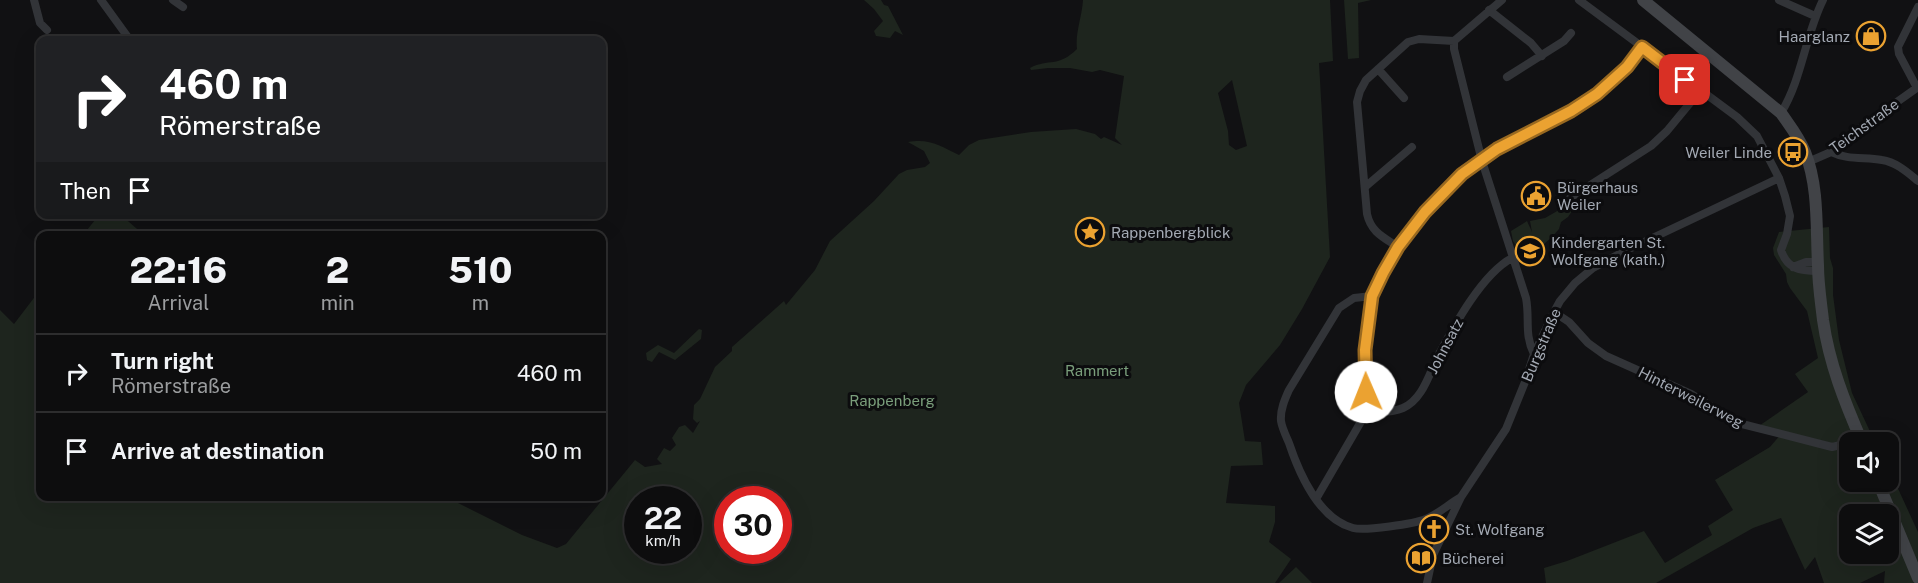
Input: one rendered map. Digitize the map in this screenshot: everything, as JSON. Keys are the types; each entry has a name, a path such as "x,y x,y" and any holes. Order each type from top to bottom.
{"main road":[{"path":"1643,0 1781,113 1796,133 1808,162 1816,214 1823,322 1833,366 1858,432"},
{"path":"1882,492 1918,578"}],"street":[{"path":"34,0 40,23 47,30"},
{"path":"101,0 127,36"},
{"path":"173,0 183,7"},
{"path":"1398,247 1377,233 1370,225 1367,214 1358,102 1360,90 1366,80 1408,42 1419,39 1454,41 1502,0"},
{"path":"1579,0 1737,117 1757,136 1779,178 1790,216 1781,250 1784,260 1793,267 1806,262 1818,267"},
{"path":"1779,0 1815,16"},
{"path":"1781,113 1789,100 1815,16 1823,0"},
{"path":"1918,7 1898,47 1899,54 1918,88"},
{"path":"1489,10 1531,43 1542,56"},
{"path":"1508,77 1564,41 1570,33"},
{"path":"1454,41 1454,49 1482,161 1526,298 1529,314 1527,336 1534,354"},
{"path":"1316,499 1366,413 1365,350 1372,296 1398,247 1425,212 1462,174 1497,149 1571,111 1597,94 1627,67 1642,47"},
{"path":"1378,69 1404,98"},
{"name":"Teichstraße","path":"1808,162 1831,152 1863,126 1918,88"},
{"path":"1570,198 1650,146 1667,131 1700,91"},
{"path":"1365,187 1412,147"},
{"path":"1831,152 1841,157 1883,160 1898,165 1918,181"},
{"name":"Burgstraße","path":"1427,583 1433,555 1461,496 1506,429 1534,354 1560,301 1575,283 1593,268 1625,251 1779,178"},
{"name":"Johnsatz","path":"1366,413 1403,408 1414,400 1423,389 1437,358 1462,314 1495,271 1512,258"},
{"path":"1372,296 1354,298 1339,308 1289,390 1283,404 1281,421 1303,478 1316,499 1330,514 1342,524 1355,529 1370,529 1425,520 1461,496"},
{"name":"Hinterweilerweg","path":"1554,312 1569,322 1595,350 1691,394 1738,423 1833,447 1839,446"}],"green space":[{"path":"864,0 881,0 884,5 888,6 903,35 895,31 890,38 876,36 874,31 883,21"},
{"path":"1083,0 1330,0 1333,61 1319,63 1330,257 1280,345 1246,385 1239,403 1245,441 1261,442 1263,465 1231,466 1226,503 1275,506 1275,522 1269,542 1291,559 1275,583 0,583 0,310 14,324 36,295 36,501 455,501 522,535 557,548 566,544 601,501 606,501 606,495 635,460 645,467 662,464 657,459 664,448 670,451 676,445 672,438 679,427 685,425 693,433 700,421 697,423 693,419 694,405 700,399 715,367 732,351 732,347 784,301 786,305 815,270 830,241 874,201 899,174 925,167 930,163 924,151 908,142 929,142 959,155 969,145 979,140 1031,132 1076,129 1122,145 1115,138 1124,76 1100,70 1092,72 1070,68 1031,70 1030,68 1064,59 1077,49","holes":["1232,80 1247,146 1236,150 1229,145 1228,131 1218,93"]},
{"path":"1344,0 1371,0 1358,3 1359,58 1348,59"},
{"path":"1566,206 1572,211 1544,244 1537,246 1532,242 1532,236 1531,246 1517,247 1511,231 1527,221 1532,232 1530,221 1545,218"},
{"path":"96,219 126,219 139,231 86,231"},
{"path":"1829,227 1833,295 1839,340 1852,393 1870,432 1839,432 1839,492 1899,491 1918,532 1918,583 1884,583 1885,571 1860,583 1824,583 1815,557 1805,570 1781,518 1753,528 1656,583 1546,583 1544,568 1644,531 1665,563 1712,535 1708,526 1733,510 1715,480 1770,447 1781,434 1756,428 1808,392 1795,374 1818,358 1807,311 1790,288 1786,274 1774,255 1773,248 1779,232"},
{"path":"699,329 702,330 701,339 675,360 659,352 652,362 647,360 646,353 658,345 674,353"},
{"path":"1296,567 1312,583 1279,583"}],"place":[{"name":"Haarglanz","path":"1871,36"},
{"name":"Weiler Linde","path":"1793,152"},
{"name":"Bürgerhaus Weiler","path":"1536,196"},
{"name":"Rappenbergblick","path":"1090,232"},
{"name":"Kindergarten St. Wolfgang (kath.)","path":"1530,251"},
{"name":"St. Wolfgang","path":"1434,529"},
{"name":"Bücherei","path":"1421,558"}],"route":[{"path":"1366,392 1365,350 1372,296 1398,247 1425,212 1462,174 1497,149 1571,111 1597,94 1627,67 1642,47 1685,80"}],"park label":[{"name":"Rammert","path":"1097,370"},
{"name":"Rappenberg","path":"892,400"}]}
